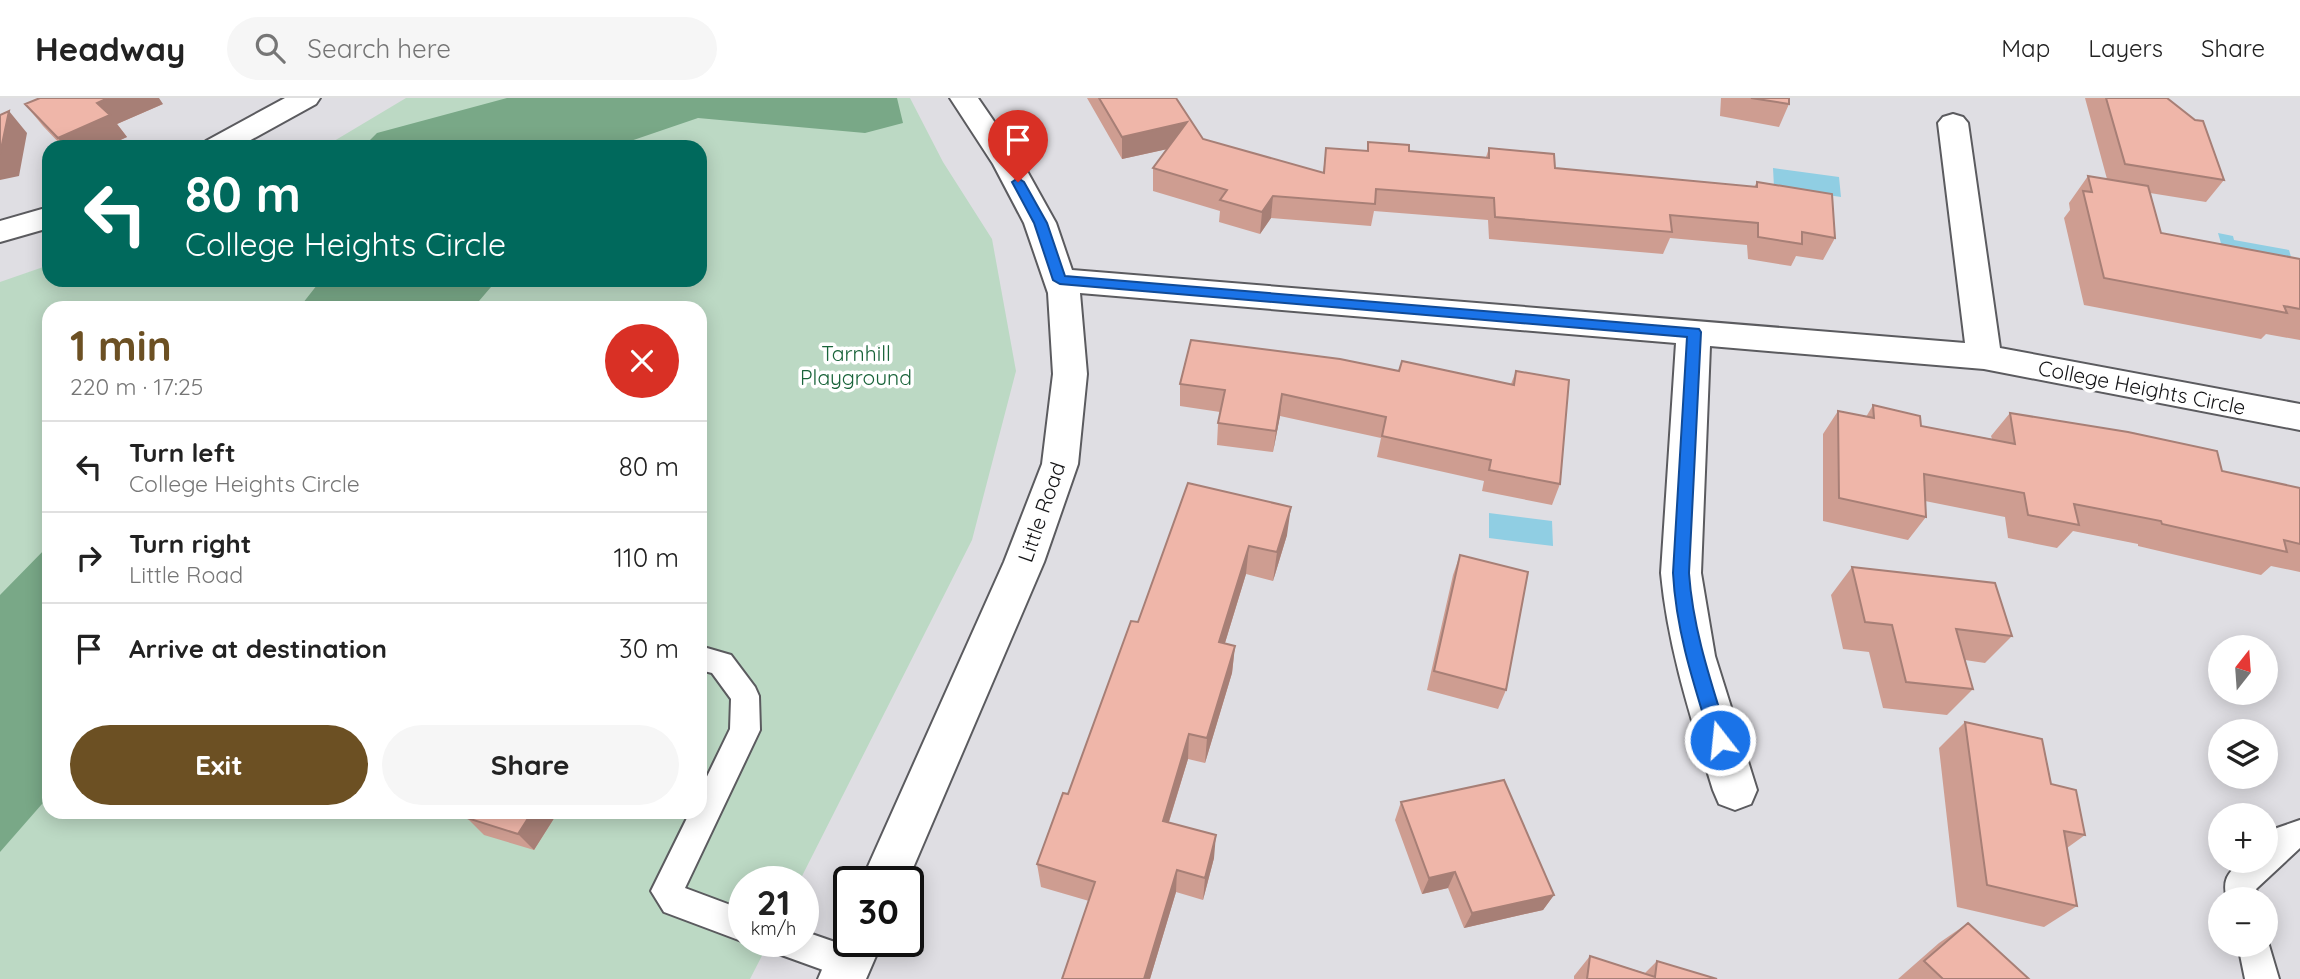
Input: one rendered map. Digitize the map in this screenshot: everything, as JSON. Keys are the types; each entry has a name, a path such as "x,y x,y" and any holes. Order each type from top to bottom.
{"street":[{"path":"229,140 306,98"},
{"name":"Little Road","path":"891,866 1024,562 1060,464 1070,374 1064,293 1040,223 1007,162 964,98"},
{"path":"1953,122 1984,357"},
{"path":"0,232 42,219"},
{"name":"College Heights Circle","path":"1060,280 1984,357 2300,417"},
{"path":"1694,332 1681,573 1683,607 1690,640 1735,790"}],"lane":[{"path":"707,660 722,664 745,696 745,730 707,808"},
{"path":"702,819 667,891 675,901 728,920"},
{"path":"2278,848 2288,838 2300,834"},
{"path":"2240,887 2239,884 2251,873"},
{"path":"819,952 850,961"},
{"path":"2257,957 2262,979"}],"green space":[{"name":"Tarnhill Playground","path":"406,98 910,98 943,162 992,239 1016,371 972,540 807,866 728,866 728,957 761,957 750,979 0,979 0,282 42,267 42,287 707,287 707,140 336,140"},
{"path":"507,98 897,98 903,123 865,133 698,118 634,140 370,140 377,133"},
{"path":"316,287 491,287 479,301 304,301"},
{"path":"42,552 42,804 0,852 0,595"}],"water":[{"path":"1773,168 1839,177 1841,197 1774,187"},
{"path":"2218,233 2233,236 2234,240 2289,250 2295,270 2225,257"},
{"path":"1489,513 1552,521 1553,546 1489,538"}],"building":[{"path":"40,98 108,98 97,103 110,115 58,138 25,104"},
{"path":"1099,98 1176,98 1203,139 1324,173 1326,148 1368,151 1368,142 1409,145 1409,151 1489,158 1489,148 1554,154 1555,168 1757,187 1757,182 1832,194 1835,238 1802,232 1802,244 1758,237 1758,223 1670,215 1672,232 1495,217 1494,198 1376,189 1375,204 1273,196 1262,212 1220,200 1227,190 1153,168 1187,122 1122,137"},
{"path":"1751,98 1789,98 1789,104"},
{"path":"2106,98 2167,98 2195,120 2203,121 2224,180 2125,164"},
{"path":"9,111 0,154 0,115"},
{"path":"2088,176 2148,186 2161,233 2300,259 2300,309 2284,306 2287,313 2104,278 2083,191 2092,192"},
{"path":"1191,340 1340,359 1399,371 1402,361 1514,385 1516,371 1569,380 1560,484 1489,470 1491,460 1382,436 1386,417 1282,394 1276,431 1218,423 1225,390 1180,384"},
{"path":"1873,405 1920,416 1921,426 2015,444 2010,413 2128,432 2217,451 2222,471 2300,488 2300,544 2284,540 2287,552 2162,524 2161,521 2074,504 2079,525 2028,515 2024,493 1924,474 1926,517 1839,498 1838,411 1874,418"},
{"path":"1188,483 1291,507 1277,552 1249,546 1219,642 1235,646 1207,738 1189,734 1163,821 1216,835 1205,878 1177,870 1144,979 1062,979 1095,882 1037,864 1063,793 1068,794 1131,621 1138,622"},
{"path":"1460,555 1528,572 1506,690 1434,671"},
{"path":"1852,567 1995,583 2012,636 1956,629 1973,689 1906,682 1892,625 1865,622"},
{"path":"1965,722 2042,739 2051,784 2076,790 2085,835 2064,831 2077,906 1987,885"},
{"path":"1504,780 1554,895 1472,913 1455,872 1429,878 1401,802"},
{"path":"470,819 528,819 518,834"},
{"path":"1968,923 2029,979 1943,979 1924,961"},
{"path":"1590,956 1655,977 1657,961 1717,979 1587,979"}],"route":[{"path":"1018,182 1040,223 1060,280 1694,332 1681,573 1683,607 1690,640 1720,740"}]}
